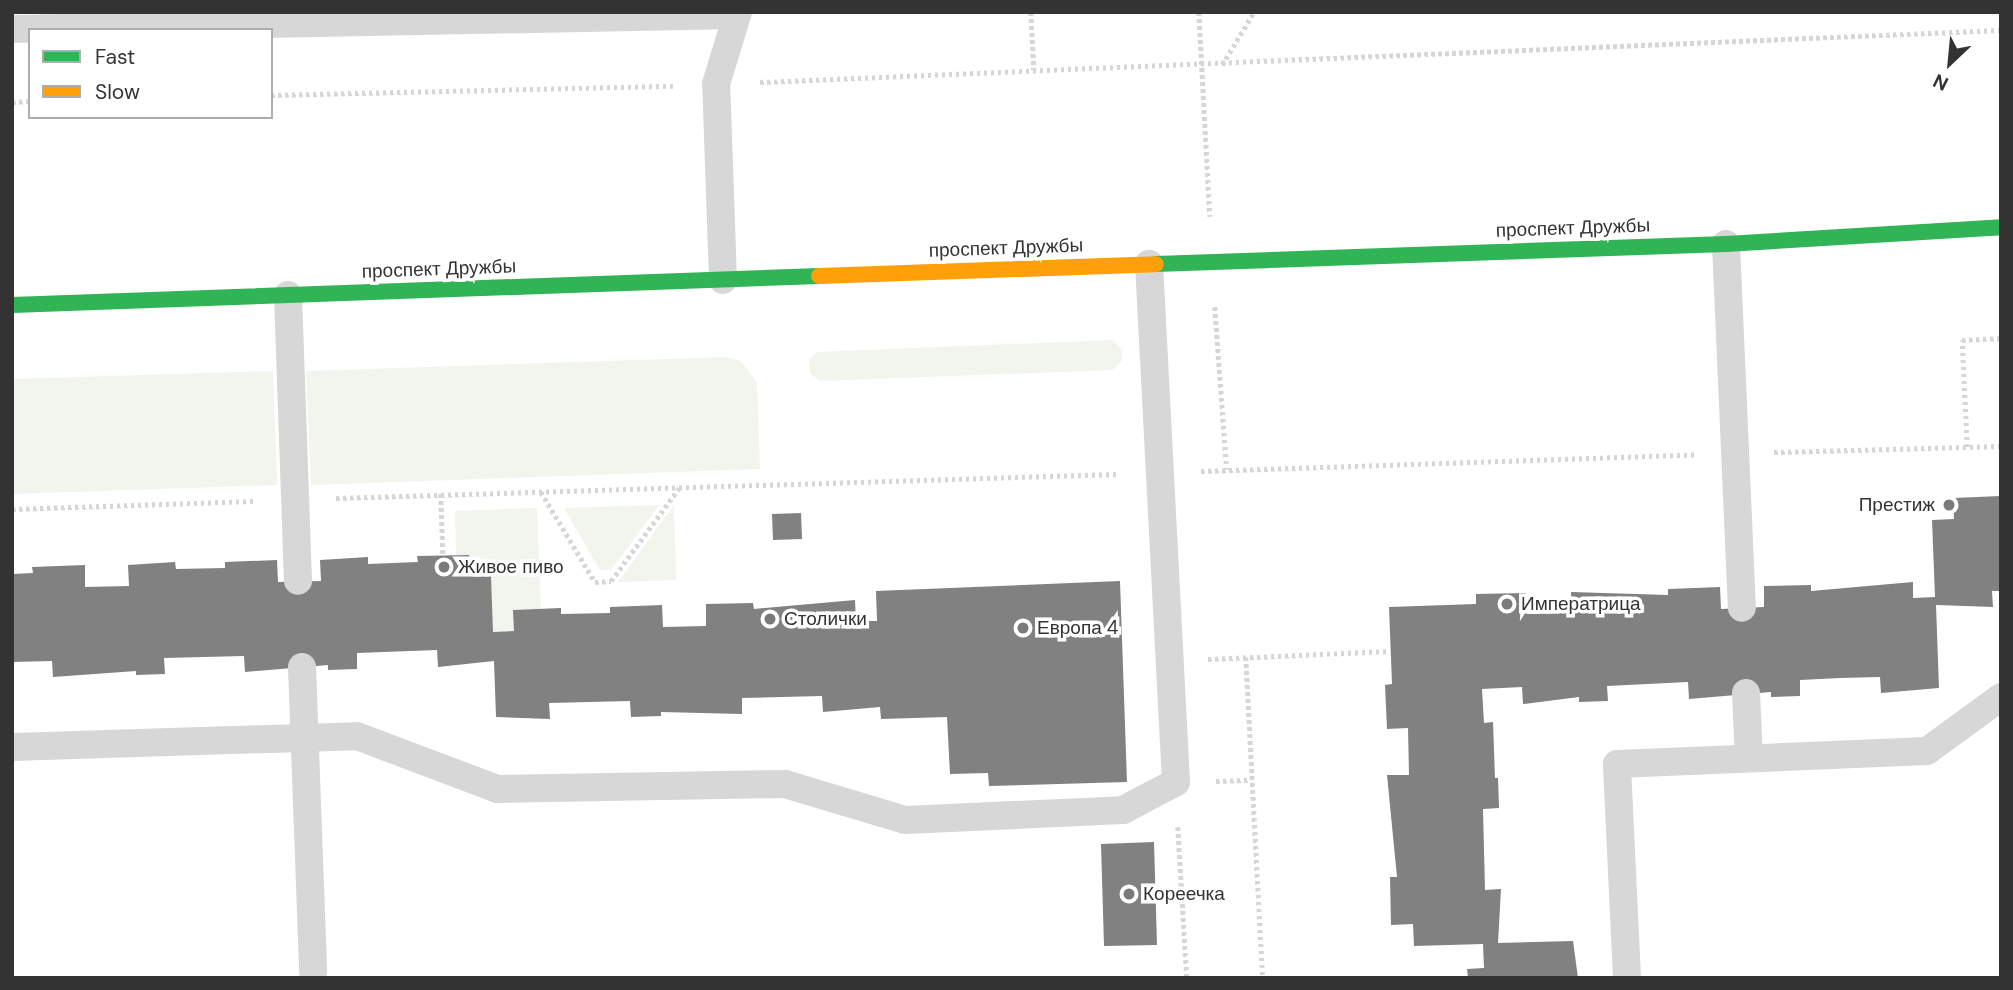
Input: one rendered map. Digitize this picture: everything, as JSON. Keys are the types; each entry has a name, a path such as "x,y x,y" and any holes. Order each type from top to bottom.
{"main road":[{"name":"проспект Дружбы","path":"12,305 1726,244 2001,227"}],"lane":[{"path":"60,28 738,14 716,85 723,280"},
{"path":"1726,244 1742,608"},
{"path":"12,747 358,736 497,789 785,784 905,820 1122,810 1176,782 1149,264"},
{"path":"288,295 298,581"},
{"path":"302,667 313,972"},
{"path":"1746,693 1749,758"},
{"path":"1627,978 1617,764 1927,751 2001,697"}],"path":[{"path":"1031,12 1034,70"},
{"path":"1199,12 1204,66"},
{"path":"1222,65 1254,12"},
{"path":"273,95 716,85 2001,30"},
{"path":"1967,447 1962,340 2001,338"},
{"path":"12,509 2001,446"},
{"path":"541,492 595,582 603,582 611,581 680,487"},
{"path":"441,494 443,555"},
{"path":"1169,661 1390,650"},
{"path":"1246,657 1250,780 1263,978"},
{"path":"1187,978 1176,782 1250,780"}],"shaded area":[{"path":"1113,340 1122,350 1122,360 1114,370 820,381 810,373 809,361 816,352"},
{"path":"726,357 741,361 757,383 760,469 311,485 306,371"},
{"path":"273,371 277,485 12,494 12,379"},
{"path":"659,505 611,570 600,570 564,508"},
{"path":"674,505 676,580 618,582"},
{"path":"537,508 541,609 514,610 514,631 493,632 491,576 471,576 469,555 456,555 455,511"}],"building":[{"path":"2001,496 2001,591 1992,591 1993,607 1936,605 1939,688 1881,693 1880,677 1840,678 1800,680 1800,696 1771,697 1771,692 1689,699 1688,682 1607,686 1608,701 1579,702 1579,697 1523,704 1522,687 1482,689 1484,723 1493,722 1495,778 1498,778 1499,808 1483,809 1485,890 1501,889 1498,943 1573,941 1578,978 1468,978 1467,969 1484,968 1483,944 1414,946 1413,924 1391,925 1390,877 1397,877 1387,775 1409,775 1408,728 1387,729 1385,685 1392,684 1389,607 1476,604 1476,594 1526,593 1527,614 1572,613 1571,592 1668,595 1668,589 1720,587 1721,609 1764,607 1764,586 1811,585 1811,591 1913,582 1913,598 1935,597 1932,520 1954,519 1953,498"},
{"path":"801,513 802,539 773,540 772,514"},
{"path":"469,555 471,576 491,576 493,632 514,631 513,610 561,608 561,614 610,613 610,607 662,605 663,627 706,626 706,604 753,603 754,609 855,600 856,621 877,621 876,591 1120,581 1127,782 989,786 988,773 950,774 947,717 881,719 880,707 823,712 822,696 742,698 742,714 661,712 661,716 631,717 630,701 549,703 550,719 496,717 494,661 438,667 437,650 357,653 357,669 328,670 328,665 245,672 244,656 164,658 165,674 136,675 136,671 53,677 52,661 12,662 12,574 33,573 32,567 85,565 85,587 129,586 128,565 175,562 176,569 225,568 225,562 277,560 278,582 321,581 320,560 368,557 368,564 418,562 417,556"},
{"name":"Кореечка","path":"1154,842 1157,945 1104,946 1101,844"}],"traffic: fast":[{"path":"1156,264 1726,244 2001,227"},
{"path":"12,305 819,276"}],"traffic: slow":[{"path":"819,276 1156,264"}],"place":[{"name":"Престиж","path":"1949,505"},
{"name":"Живое пиво","path":"444,567"},
{"name":"Императрица","path":"1507,604"},
{"name":"Столички","path":"770,619"},
{"name":"Европа 4","path":"1023,628"},
{"name":"Кореечка","path":"1129,894"}]}
